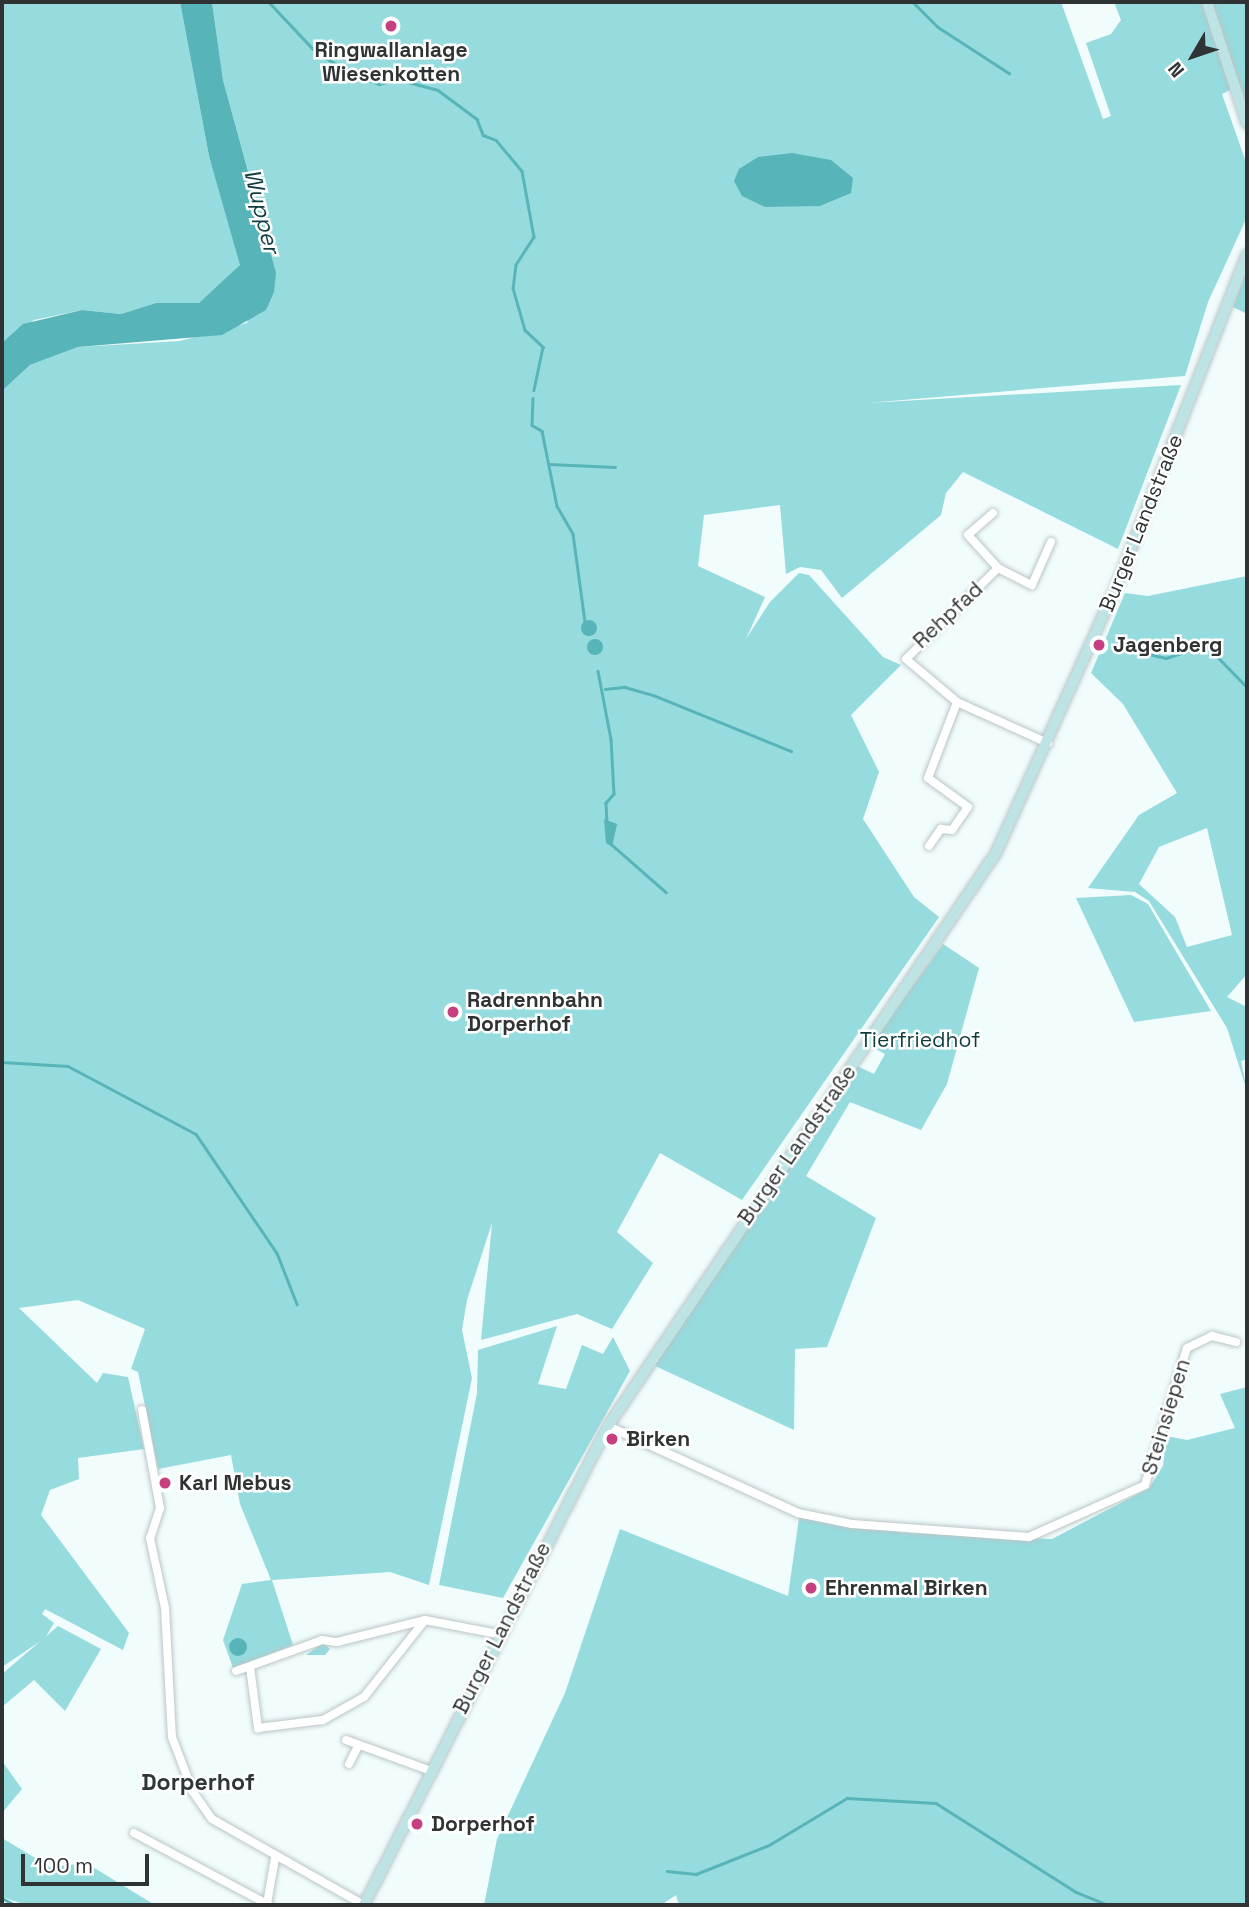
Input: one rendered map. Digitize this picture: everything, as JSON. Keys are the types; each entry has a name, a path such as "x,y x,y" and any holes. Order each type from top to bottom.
{"main road":[{"path":"1207,2 1247,124"},
{"name":"Burger Landstraße","path":"364,1905 498,1634 608,1426 989,866 1048,743 1247,255"}],"street":[{"name":"Rehpfad","path":"993,513 968,535 998,568 906,654 957,702 1048,743"},
{"path":"998,568 1032,585 1051,542"},
{"path":"929,846 941,829 952,830 968,807 928,778 957,702"},
{"name":"Steinsiepen","path":"608,1426 797,1513 852,1524 1029,1537 1122,1501 1153,1474 1188,1348 1212,1336 1236,1342"},
{"path":"142,1410 160,1508 150,1538 165,1608 172,1737 204,1812 275,1858 364,1905"},
{"path":"236,1671 322,1640 337,1642 425,1620 498,1634"},
{"path":"250,1667 258,1728 323,1720 364,1698 425,1620"},
{"path":"346,1740 431,1772"},
{"path":"349,1764 358,1746"},
{"path":"135,1833 268,1905 275,1858"}],"green space":[{"path":"2,2 180,2 209,156 241,253 240,265 220,289 199,303 156,303 121,314 82,310 34,320 2,343"},
{"path":"212,2 1061,2 1103,119 1111,116 1086,43 1111,34 1121,20 1114,2 1247,2 1247,108 1240,85 1222,94 1247,165 1247,217 1208,302 1185,376 867,403 1181,385 1118,549 963,472 946,493 941,515 842,598 821,570 800,567 786,574 780,505 704,515 698,566 765,597 746,639 770,602 799,573 809,575 883,657 901,665 851,715 879,772 863,819 914,897 939,917 742,1200 660,1153 617,1232 653,1263 612,1329 577,1314 481,1340 492,1223 467,1300 462,1330 472,1378 429,1585 390,1572 272,1580 293,1645 233,1668 223,1640 242,1584 271,1580 240,1504 231,1455 158,1469 138,1372 131,1369 145,1329 78,1300 19,1308 97,1383 103,1373 128,1377 144,1449 78,1458 79,1479 50,1490 41,1515 129,1633 123,1650 45,1609 42,1614 54,1623 45,1638 2,1667 2,391 30,365 78,347 180,341 247,323 268,243 223,80"},
{"path":"1247,270 1247,314 1233,307"},
{"path":"1247,576 1247,974 1227,997 1247,1007 1247,1059 1241,1061 1247,1091 1227,1028 1149,901 1135,892 1088,888 1139,815 1177,793 1123,704 1091,673 1125,593 1148,596","holes":["1207,828 1232,935 1187,947 1175,917 1139,884 1159,847"]},
{"path":"1131,895 1148,904 1211,1011 1134,1022 1076,898"},
{"name":"Tierfriedhof","path":"943,944 979,968 947,1084 921,1130 850,1102 806,1176 876,1218 827,1347 795,1349 794,1430 653,1365 857,1066 874,1074 885,1054 870,1046"},
{"path":"557,1326 538,1384 566,1389 582,1345 603,1354 613,1337 630,1371 503,1598 439,1585 477,1393 478,1350"},
{"path":"1247,1387 1247,1905 679,1905 676,1895 661,1905 484,1905 497,1839 565,1693 620,1529 788,1596 799,1518 907,1533 1052,1539 1149,1488 1163,1466 1166,1436 1187,1440 1235,1428 1220,1394"},
{"path":"58,1626 101,1649 65,1711 34,1680 2,1707 2,1674"},
{"path":"323,1643 330,1649 325,1655 306,1655"},
{"path":"2,1761 22,1789 2,1813"},
{"path":"2,1838 50,1867 86,1863 155,1905 26,1905 2,1897"}],"shaded area":[{"path":"180,2 212,2 223,80 276,273 274,292 266,310 222,335 78,347 30,365 2,391 2,343 23,324 82,310 121,314 156,303 199,303 240,265 209,156"},
{"path":"792,153 831,160 853,178 851,193 820,206 765,207 742,196 734,181 739,169 758,157"},
{"path":"586,620 592,620 597,628 595,634 586,636 581,631 581,625"},
{"path":"595,639 603,647 595,655 587,647"},
{"path":"604,819 617,824 612,847 606,843"},
{"path":"238,1638 244,1641 247,1647 244,1653 238,1656 232,1653 229,1647 232,1641"}],"waterway":[{"path":"269,2 315,51 347,71 379,84 397,79 438,90 477,119 483,135 496,140 522,171 534,237 516,265 513,288 525,330 543,347 534,390"},
{"path":"913,2 938,27 1009,73"},
{"path":"533,398 532,425 542,431 557,506 573,534 585,622"},
{"path":"549,464 615,467"},
{"path":"1114,646 1166,658 1206,645 1247,687"},
{"path":"598,671 611,739 614,794 606,803 607,820"},
{"path":"605,689 625,687 653,695 791,751"},
{"path":"611,844 666,892"},
{"path":"2,1062 68,1066 196,1134 277,1253 297,1304"},
{"path":"667,1871 696,1874 769,1845 847,1798 936,1803 1076,1892 1109,1905"},
{"path":"2,1898 15,1905"}],"place":[{"name":"Ringwallanlage Wiesenkotten","path":"391,26"},
{"name":"Jagenberg","path":"1099,645"},
{"name":"Radrennbahn Dorperhof","path":"453,1012"},
{"name":"Birken","path":"612,1439"},
{"name":"Karl Mebus","path":"165,1483"},
{"name":"Ehrenmal Birken","path":"811,1588"},
{"name":"Dorperhof","path":"417,1824"}],"district":[{"name":"Dorperhof","path":"198,1782"}],"water label":[{"name":"Wupper","path":"262,211"}]}
